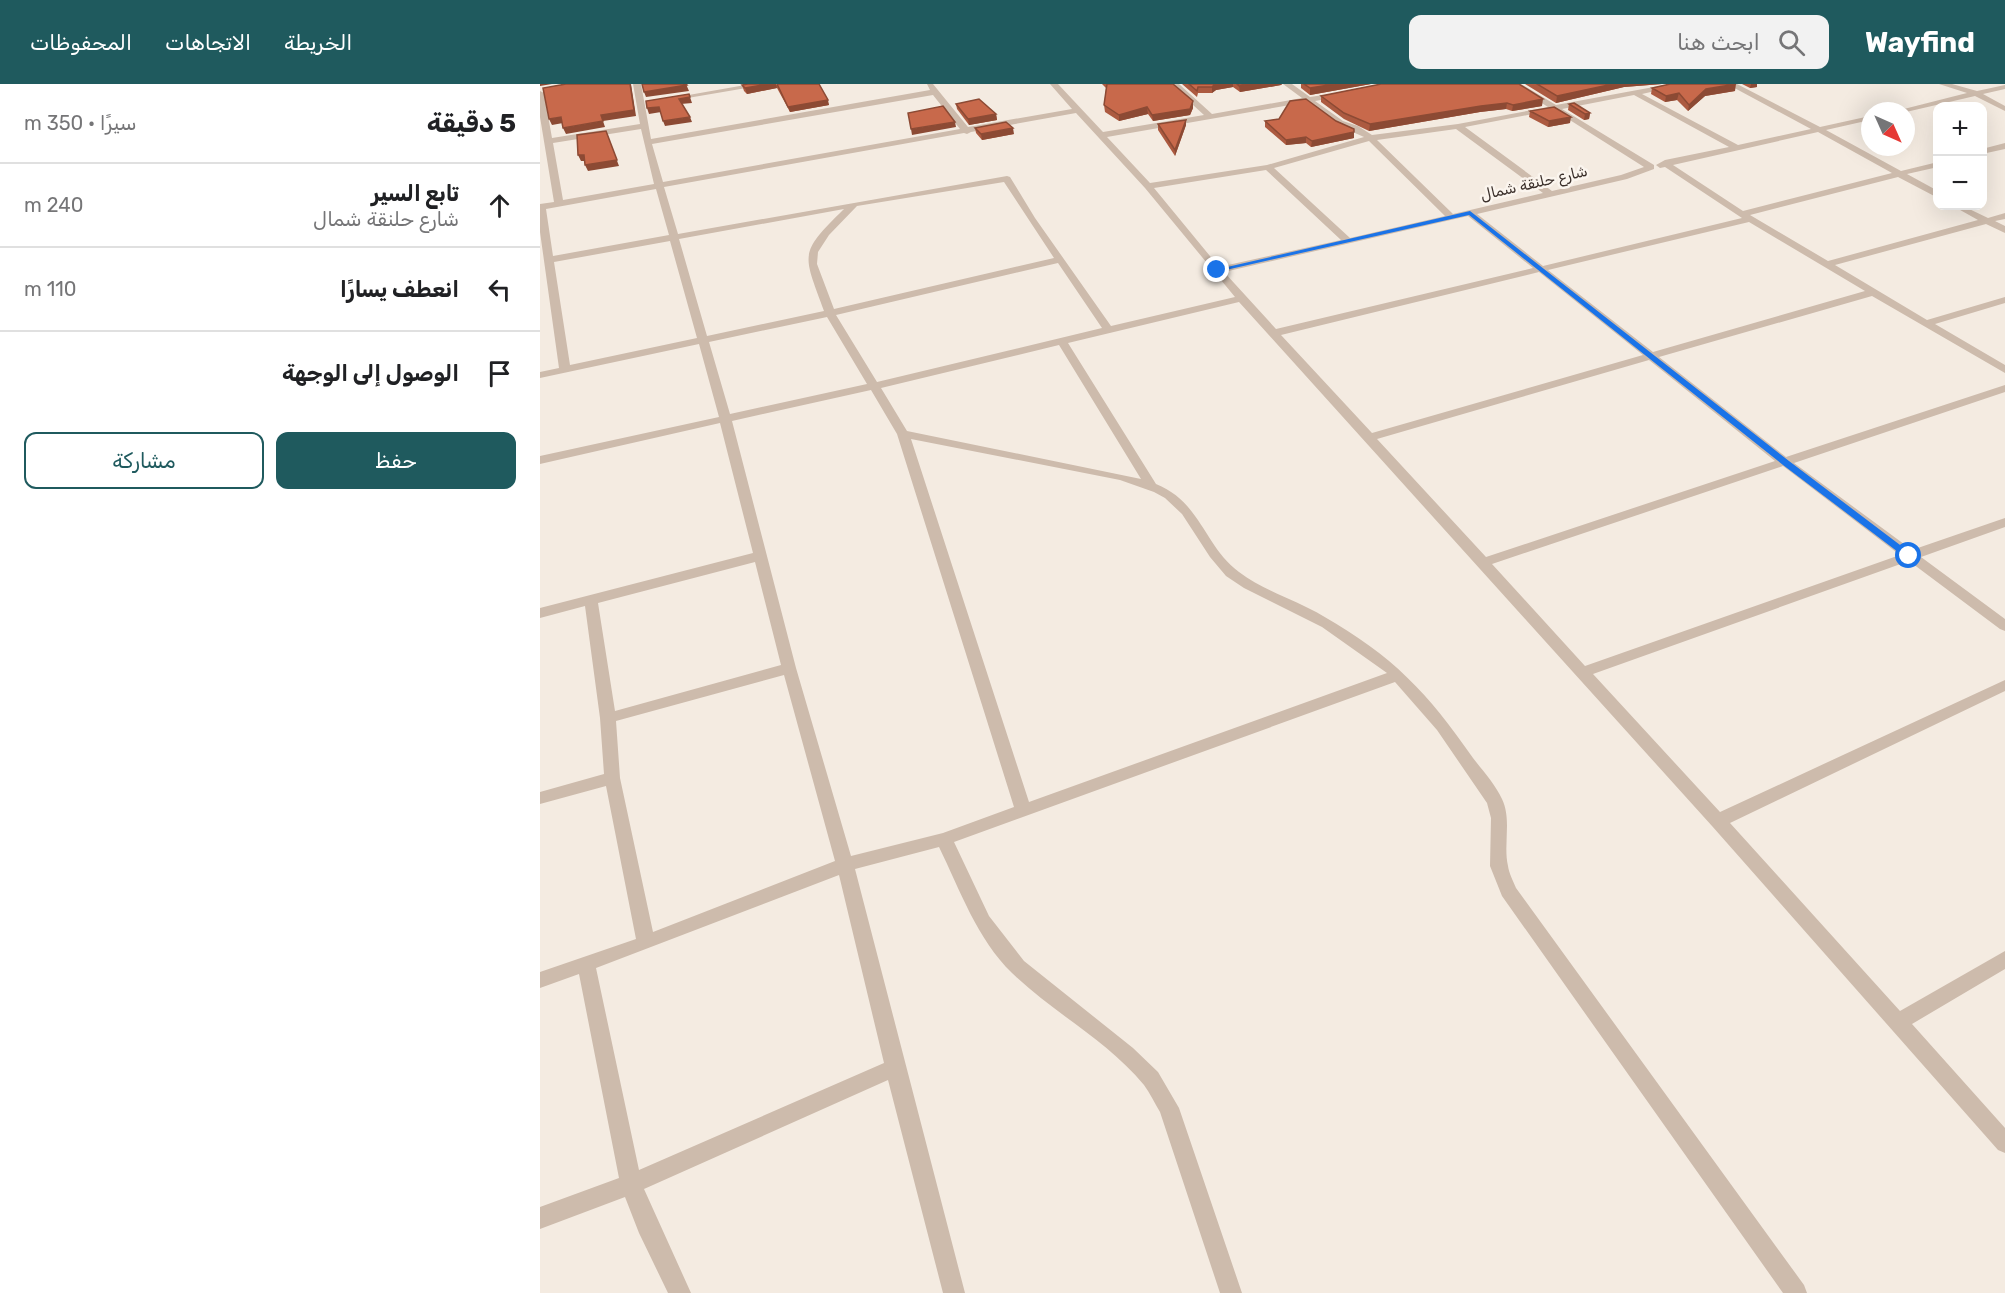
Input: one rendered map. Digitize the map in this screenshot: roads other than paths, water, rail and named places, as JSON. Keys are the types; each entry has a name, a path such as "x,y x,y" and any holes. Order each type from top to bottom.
{"street":[{"path":"637,84 646,102 644,126 647,142 845,866 954,1293"},
{"path":"663,100 766,84"},
{"path":"929,84 967,132"},
{"path":"1054,84 1148,186 1242,298 1718,821 2005,1143"},
{"path":"1174,84 1211,117"},
{"path":"1287,84 1340,123 1355,128 1371,138 1450,216"},
{"path":"1516,84 1553,109 1651,167"},
{"path":"1148,186 1268,167 1371,138 1458,126 1682,84"},
{"path":"1731,84 1933,192"},
{"path":"1942,84 1975,93 2005,109"},
{"path":"1915,107 2005,87"},
{"path":"551,89 540,92 542,118 549,141 559,204"},
{"path":"647,142 935,92"},
{"path":"1102,135 1352,92"},
{"path":"1635,93 1737,148"},
{"path":"565,370 541,207 1078,111"},
{"name":"شارع حلنقة شمال","path":"1470,213 1624,177 1651,167 1861,120"},
{"path":"549,141 644,126"},
{"path":"1458,126 1551,195"},
{"path":"1987,151 2005,146"},
{"path":"540,159 551,157"},
{"path":"1665,164 1745,216 2005,370"},
{"path":"1274,333 1542,268 1933,165"},
{"path":"1268,167 1347,240"},
{"path":"549,260 854,204 1008,179 1060,260 1109,330"},
{"path":"854,204 825,233 813,252 812,264 830,313 903,434 1024,812"},
{"path":"1965,210 2005,230"},
{"path":"1217,270 1470,213"},
{"name":"شارع حلنقة شمال","path":"1470,213 1654,356 1786,463 2005,626"},
{"path":"1827,264 2005,216"},
{"path":"540,375 830,313 1060,260"},
{"path":"1368,438 1874,292"},
{"path":"540,460 873,386 1242,298"},
{"path":"1927,323 2005,300"},
{"path":"540,305 555,302"},
{"path":"1062,341 1152,487"},
{"path":"1482,563 2005,388"},
{"path":"903,434 1100,472 1152,487 1170,496 1185,510 1220,562 1233,574 1308,612 1381,660 1398,675 1415,693 1495,801 1499,818 1499,866 1508,891 1796,1293"},
{"path":"1581,673 2005,522"},
{"path":"540,613 760,556"},
{"path":"591,600 608,718 612,778 646,943"},
{"path":"608,718 789,668"},
{"path":"540,980 646,943 845,866 944,839 1024,812 1398,675"},
{"path":"1718,821 2005,685"},
{"path":"540,798 612,778"},
{"path":"944,839 983,921 1006,953 1018,967 1126,1054 1151,1079 1169,1107 1231,1293"},
{"path":"1897,1023 2005,958"},
{"path":"586,964 630,1184 680,1293"},
{"path":"540,1218 630,1184 895,1068"}]}
